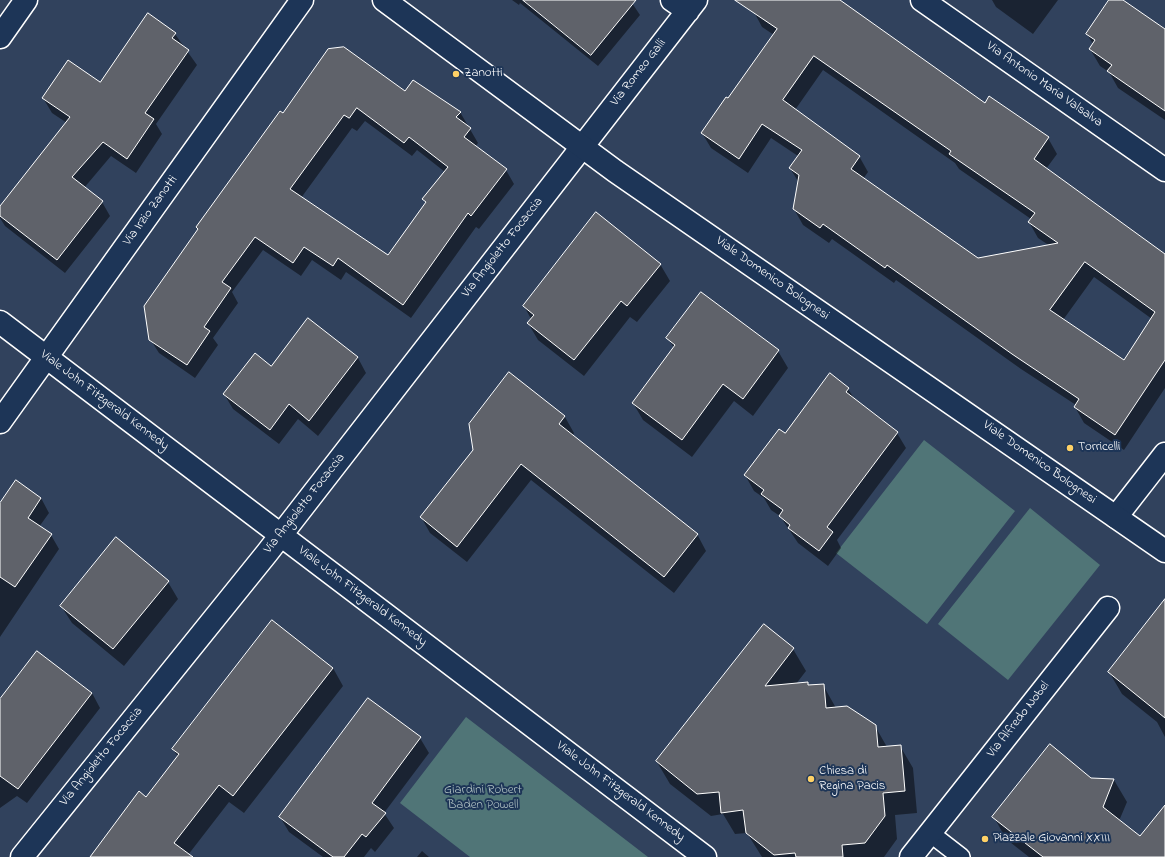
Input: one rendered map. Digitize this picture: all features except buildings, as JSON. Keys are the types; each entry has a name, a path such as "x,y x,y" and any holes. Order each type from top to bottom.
{"street":[{"path":"0,37 26,0"},
{"name":"Via Irzio Zanotti","path":"0,422 302,0"},
{"name":"Viale Domenico Bolognesi","path":"384,0 582,147 1165,551"},
{"name":"Via Antonio Maria Valsalva","path":"922,0 1165,170"},
{"name":"Via Romeo Galli","path":"582,147 685,4"},
{"name":"Via Angioletto Focaccia","path":"22,857 281,535 582,147"},
{"name":"Viale John Fitzgerald Kennedy","path":"0,322 705,857"},
{"path":"1116,517 1165,454"},
{"name":"Via Alfredo Nobel","path":"912,857 1108,608"}],"lane":[{"path":"930,833 961,857"}],"green space":[{"path":"924,440 1015,511 927,624 836,553"},
{"path":"1030,508 1100,565 1008,680 938,624"},
{"name":"Giardini Robert Baden Powell","path":"466,717 648,857 470,857 400,803"}],"place":[{"name":"Zanotti","path":"456,74"},
{"name":"Torricelli","path":"1070,448"},
{"name":"Chiesa di Regina Pacis","path":"811,779"},
{"name":"Piazzale Giovanni XXIII","path":"985,839"}]}
